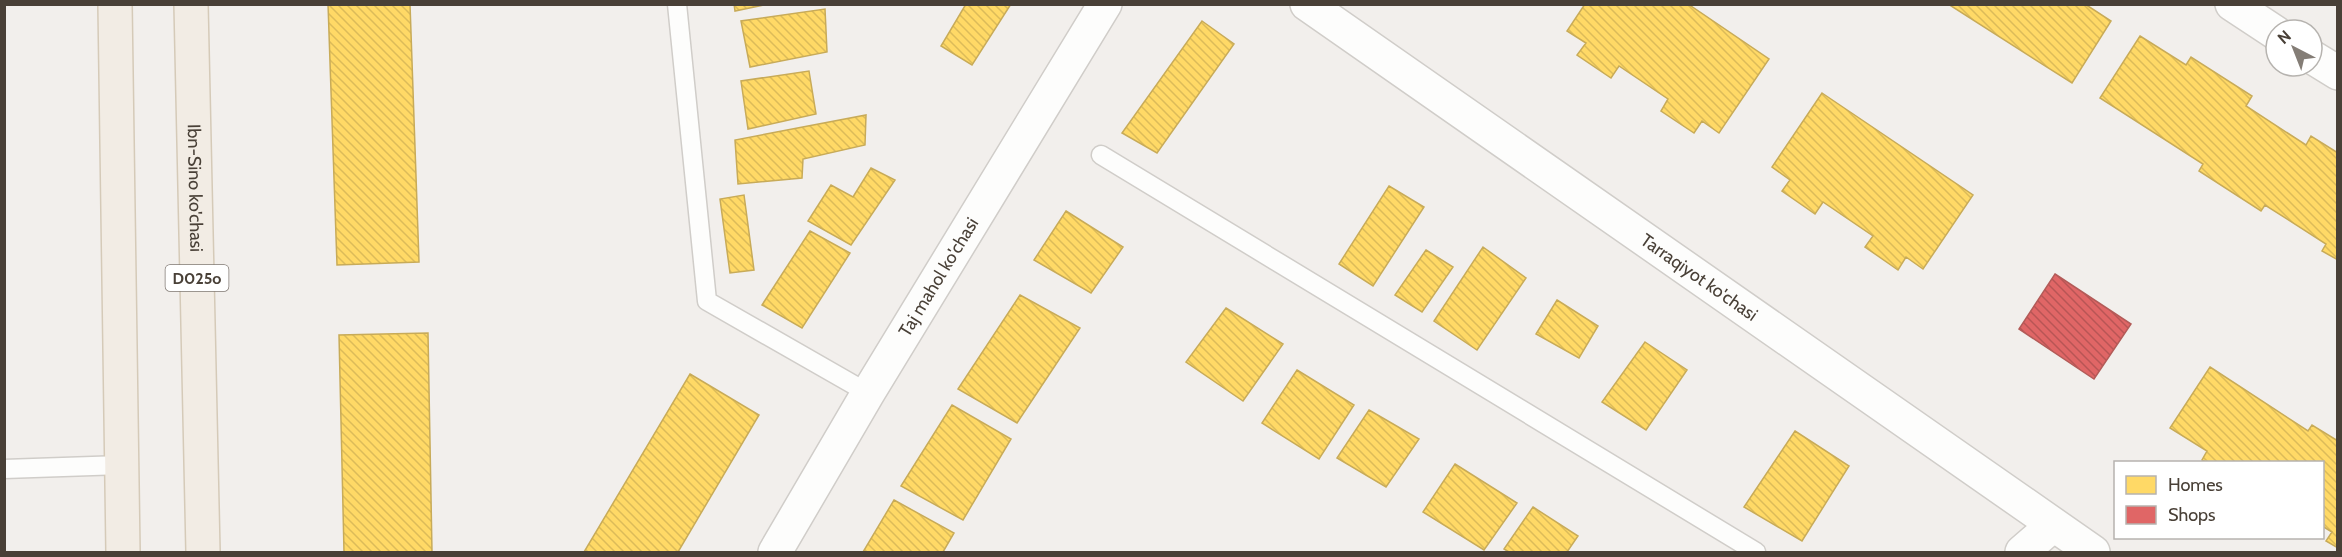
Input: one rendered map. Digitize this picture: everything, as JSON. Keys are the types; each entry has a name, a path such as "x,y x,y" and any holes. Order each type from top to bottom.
{"main road":[{"path":"115,4 123,552"},
{"name":"Ibn-Sino ko'chasi","path":"191,4 203,552"}],"street":[{"name":"Taj mahol ko'chasi","path":"775,552 868,393 1105,4"},
{"name":"Tarraqiyot ko'chasi","path":"1307,4 2093,552"},
{"path":"2232,4 2264,25"},
{"path":"2324,65 2337,73"},
{"path":"2022,552 2052,525"}],"lane":[{"path":"677,4 707,301 868,393"},
{"path":"1101,155 1756,552"},
{"path":"4,469 122,465"}],"building: Homes":[{"path":"328,4 410,4 419,262 337,265"},
{"path":"734,4 769,4 735,11"},
{"path":"966,4 1011,4 972,65 941,46"},
{"path":"1585,4 1688,4 1769,59 1719,133 1702,121 1694,133 1661,111 1668,99 1619,66 1611,78 1577,55 1586,43 1567,31"},
{"path":"1948,4 2085,4 2111,21 2072,83"},
{"path":"825,9 827,52 750,67 741,21"},
{"path":"1202,21 1234,44 1157,153 1122,133"},
{"path":"2140,36 2186,65 2191,57 2252,96 2246,106 2306,145 2311,136 2338,153 2338,260 2322,251 2326,244 2265,205 2261,211 2199,171 2203,164 2100,98"},
{"path":"809,71 816,114 748,129 741,81"},
{"path":"1822,93 1973,195 1923,269 1906,257 1898,270 1865,247 1873,236 1823,202 1815,214 1782,191 1790,180 1772,167"},
{"path":"866,115 865,145 803,159 802,178 738,184 735,140"},
{"path":"871,168 895,180 851,245 808,221 831,185 853,197"},
{"path":"1389,186 1424,207 1373,286 1339,264"},
{"path":"744,195 754,270 730,273 720,199"},
{"path":"1066,211 1123,247 1091,293 1034,260"},
{"path":"810,231 850,253 802,328 762,305"},
{"path":"1483,247 1526,278 1477,350 1434,321"},
{"path":"1426,250 1453,267 1422,312 1395,295"},
{"path":"1020,295 1080,328 1017,423 958,389"},
{"path":"1557,300 1598,326 1579,358 1536,334"},
{"path":"1226,308 1283,344 1243,401 1186,362"},
{"path":"428,333 432,552 344,552 339,335"},
{"path":"1645,342 1687,370 1646,430 1602,402"},
{"path":"2210,367 2308,431 2312,425 2338,441 2338,548 2326,541 2332,532 2324,527 2324,461 2204,461 2202,460 2207,451 2170,428"},
{"path":"1297,370 1354,405 1319,459 1262,423"},
{"path":"690,374 759,415 678,552 584,552"},
{"path":"952,405 1011,439 963,520 901,486"},
{"path":"1369,410 1419,439 1386,487 1337,458"},
{"path":"1795,431 1849,466 1802,541 1744,507"},
{"path":"1455,464 1517,503 1484,550 1423,512"},
{"path":"894,500 954,533 943,552 863,552"},
{"path":"1533,507 1578,536 1567,552 1509,552 1504,549"}],"building: Shops":[{"path":"2055,274 2131,324 2094,379 2019,329"}]}
